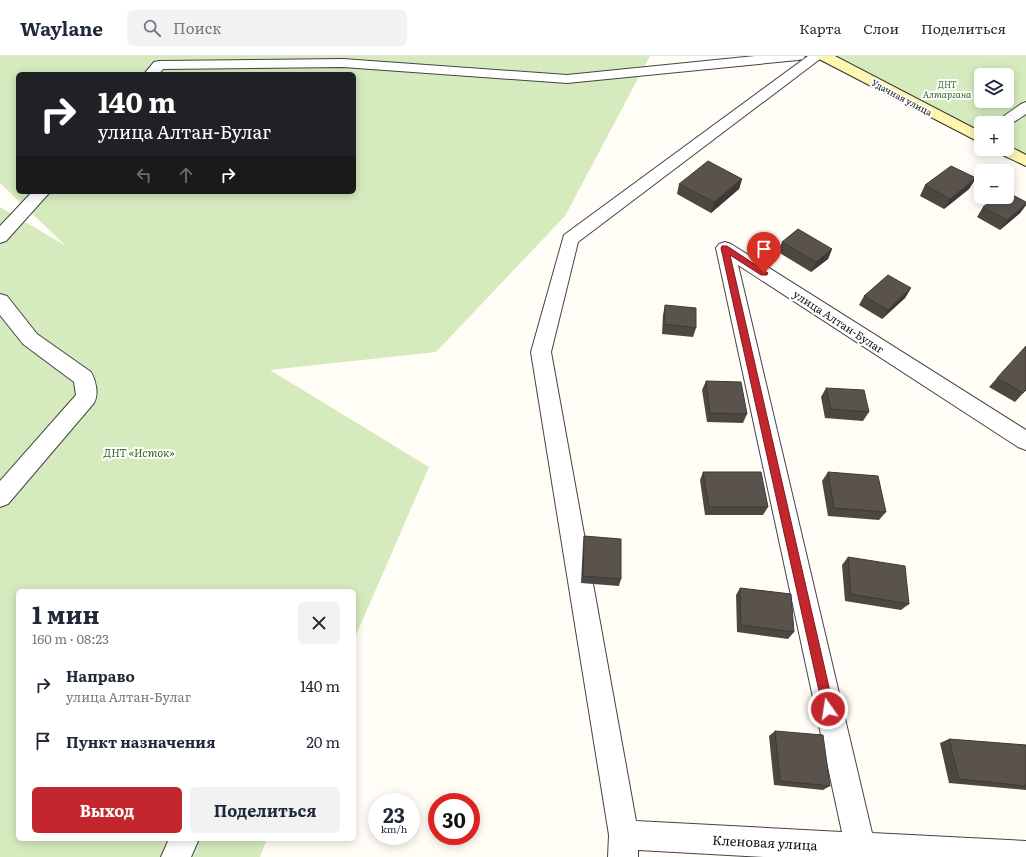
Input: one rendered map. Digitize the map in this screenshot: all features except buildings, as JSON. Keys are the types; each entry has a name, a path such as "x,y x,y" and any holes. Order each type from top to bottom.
{"street":[{"path":"158,65 343,63 567,79 798,56"},
{"path":"624,846 541,352 570,239 817,56"},
{"name":"Удачная улица","path":"824,56 974,134"},
{"path":"1012,116 1026,107"},
{"path":"1014,155 1026,161"},
{"path":"0,237 40,194"},
{"name":"улица Алтан-Булаг","path":"860,847 724,248 1026,442"},
{"path":"0,300 30,339 84,378 87,396 0,497"},
{"path":"176,857 183,841"},
{"name":"Кленовая улица","path":"624,846 860,847 1026,856"}],"green space":[{"name":"ДНТ «Исток»","path":"0,56 650,56 565,216 436,352 270,370 429,467 356,635 356,589 16,589 16,841 266,841 260,857 0,857 0,207 66,246 0,183"},
{"name":"ДНТ Алтаргана","path":"810,56 1026,56 1026,166 1006,156 1014,156 1014,116 974,116 974,139"}],"route":[{"path":"764,273 724,248 828,709"}]}
